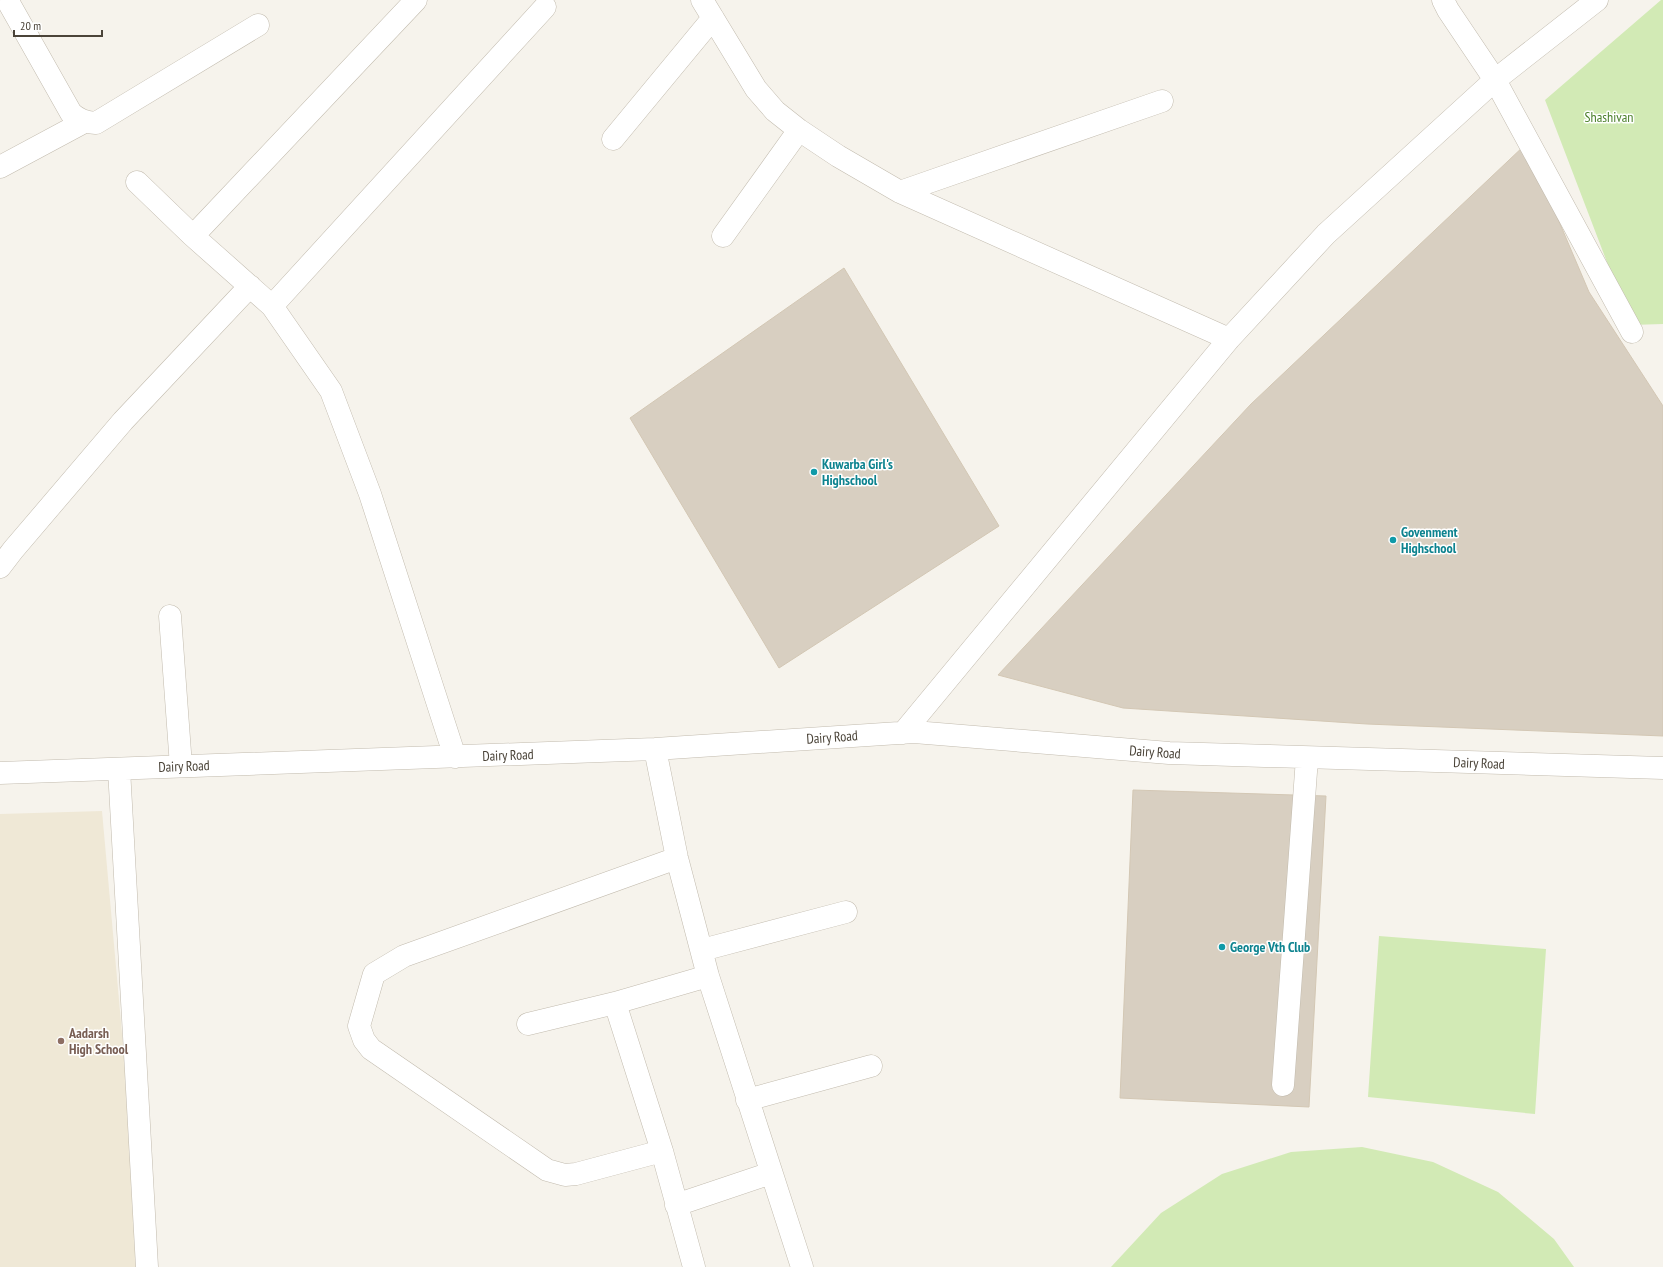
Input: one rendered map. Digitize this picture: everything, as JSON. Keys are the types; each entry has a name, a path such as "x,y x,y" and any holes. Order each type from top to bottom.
{"street":[{"path":"193,236 416,0"},
{"path":"1443,0 1448,10 1495,80 1632,332"},
{"path":"903,732 1229,339 1326,234 1495,80 1597,0"},
{"path":"10,5 71,113 84,122 96,123 258,25"},
{"path":"613,139 707,5 756,89 775,111 799,130 838,156 900,192 1229,339"},
{"path":"272,306 545,8"},
{"path":"900,192 1162,101"},
{"path":"0,167 84,122"},
{"path":"723,236 799,130"},
{"path":"137,182 193,236 272,306 331,392 370,494 455,756"},
{"path":"0,568 13,550 123,421 250,286"},
{"path":"170,616 181,766"},
{"name":"Dairy Road","path":"0,773 655,750 903,732 1169,753 1663,768"},
{"path":"655,750 677,858 708,976 802,1267"},
{"path":"1283,1085 1307,758"},
{"path":"119,769 147,1267"},
{"path":"662,1151 576,1174 565,1175 547,1170 370,1049 364,1040 359,1026 374,974 404,956 677,858"},
{"path":"702,950 846,912"},
{"path":"528,1024 615,1003 708,976"},
{"path":"615,1003 662,1151 694,1267"},
{"path":"748,1100 871,1066"},
{"path":"676,1205 771,1173"}],"shaded area":[{"name":"Aadarsh High School","path":"102,811 143,1267 0,1267 0,814"}],"green space":[{"name":"Shashivan","path":"1661,0 1663,0 1663,324 1631,325 1545,100"},
{"path":"1379,936 1546,949 1535,1114 1368,1097"},
{"path":"1362,1147 1433,1162 1498,1192 1554,1239 1574,1267 1111,1267 1161,1213 1222,1174 1291,1152"}],"building":[{"name":"Govenment Highschool","path":"1526,144 1589,292 1663,406 1663,736 1367,724 1123,708 998,675 1251,404"},
{"name":"Kuwarba Girl's Highschool","path":"844,268 999,526 779,668 630,418"},
{"name":"George Vth Club","path":"1133,790 1326,796 1309,1107 1120,1098"}],"place":[{"name":"Kuwarba Girl's Highschool","path":"814,472"},
{"name":"Govenment Highschool","path":"1393,540"},
{"name":"George Vth Club","path":"1222,947"},
{"name":"Aadarsh High School","path":"61,1041"}]}
